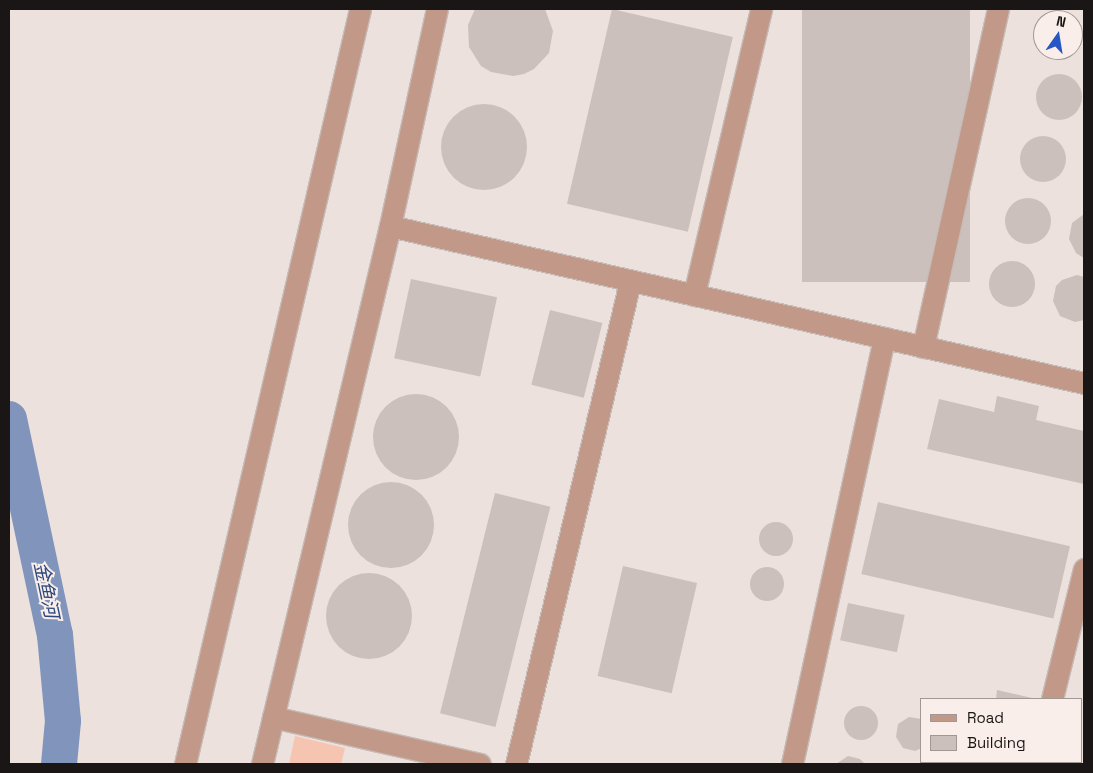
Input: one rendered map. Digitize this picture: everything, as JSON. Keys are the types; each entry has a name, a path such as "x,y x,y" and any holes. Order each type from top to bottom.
{"street":[{"path":"185,764 360,9"},
{"path":"262,764 390,226 437,9"},
{"path":"694,296 761,9"},
{"path":"923,347 998,9"},
{"path":"390,226 1084,383"},
{"path":"516,764 630,281"},
{"path":"792,764 884,338"},
{"path":"1052,698 1084,569"},
{"path":"273,717 480,764"}],"shaded area":[{"path":"295,736 345,748 341,764 289,764"}],"building":[{"path":"475,9 545,9 553,31 549,53 534,69 524,74 513,76 491,72 481,66 469,47 468,25"},
{"path":"612,9 733,37 688,232 567,204"},
{"path":"802,9 970,9 970,282 802,282"},
{"path":"1054,74 1064,74 1078,84 1082,97 1078,110 1072,116 1064,120 1054,120 1040,110 1036,102 1036,92 1046,78"},
{"path":"484,104 500,107 508,111 520,123 524,131 527,147 524,163 520,171 508,183 500,187 484,190 468,187 460,183 448,171 444,163 441,147 444,131 448,123 460,111 468,107"},
{"path":"1038,136 1048,136 1062,146 1066,159 1062,172 1056,178 1048,182 1038,182 1024,172 1020,164 1020,154 1030,140"},
{"path":"1023,198 1033,198 1047,208 1051,221 1047,234 1041,240 1033,244 1023,244 1009,234 1005,226 1005,216 1015,202"},
{"path":"1084,214 1084,258 1076,253 1069,239 1072,223"},
{"path":"1007,261 1017,261 1031,271 1035,284 1031,297 1025,303 1017,307 1007,307 993,297 989,289 989,279 999,265"},
{"path":"1077,275 1084,277 1084,320 1075,322 1060,316 1053,301 1056,286 1062,280"},
{"path":"411,279 497,297 480,377 394,358"},
{"path":"550,310 602,323 584,398 531,385"},
{"path":"416,394 432,397 440,401 452,413 456,421 459,437 456,453 452,461 440,473 432,477 416,480 400,477 392,473 380,461 376,453 373,437 376,421 380,413 392,401 400,397"},
{"path":"997,396 1039,406 1036,420 1084,431 1084,484 927,449 939,399 994,412"},
{"path":"391,482 407,485 415,489 427,501 431,509 434,525 431,541 427,549 415,561 407,565 391,568 375,565 367,561 355,549 351,541 348,525 351,509 355,501 367,489 375,485"},
{"path":"495,493 550,507 495,727 440,713"},
{"path":"878,502 1070,546 1053,618 861,574"},
{"path":"776,522 783,523 788,527 792,532 792,546 788,551 783,555 776,556 769,555 764,551 760,546 759,539 760,532 764,527 769,523"},
{"path":"623,566 697,583 672,693 598,676"},
{"path":"767,567 774,568 779,572 783,577 783,591 779,596 774,600 767,601 760,600 755,596 751,591 750,584 751,577 755,572 760,568"},
{"path":"369,573 385,576 393,580 405,592 409,600 412,616 409,632 405,640 393,652 385,656 369,659 353,656 345,652 333,640 329,632 326,616 329,600 333,592 345,580 353,576"},
{"path":"848,603 905,615 897,652 840,640"},
{"path":"997,690 1032,698 996,698"},
{"path":"861,706 868,707 873,711 877,716 877,730 873,735 868,739 861,740 854,739 849,735 845,730 844,723 845,716 849,711 854,707"},
{"path":"909,717 920,719 920,749 915,751 903,748 896,737 898,724"},
{"path":"848,756 860,759 865,764 836,764"}],"waterway":[{"name":"金鱼河","path":"9,419 55,635 63,721 59,764"}]}
